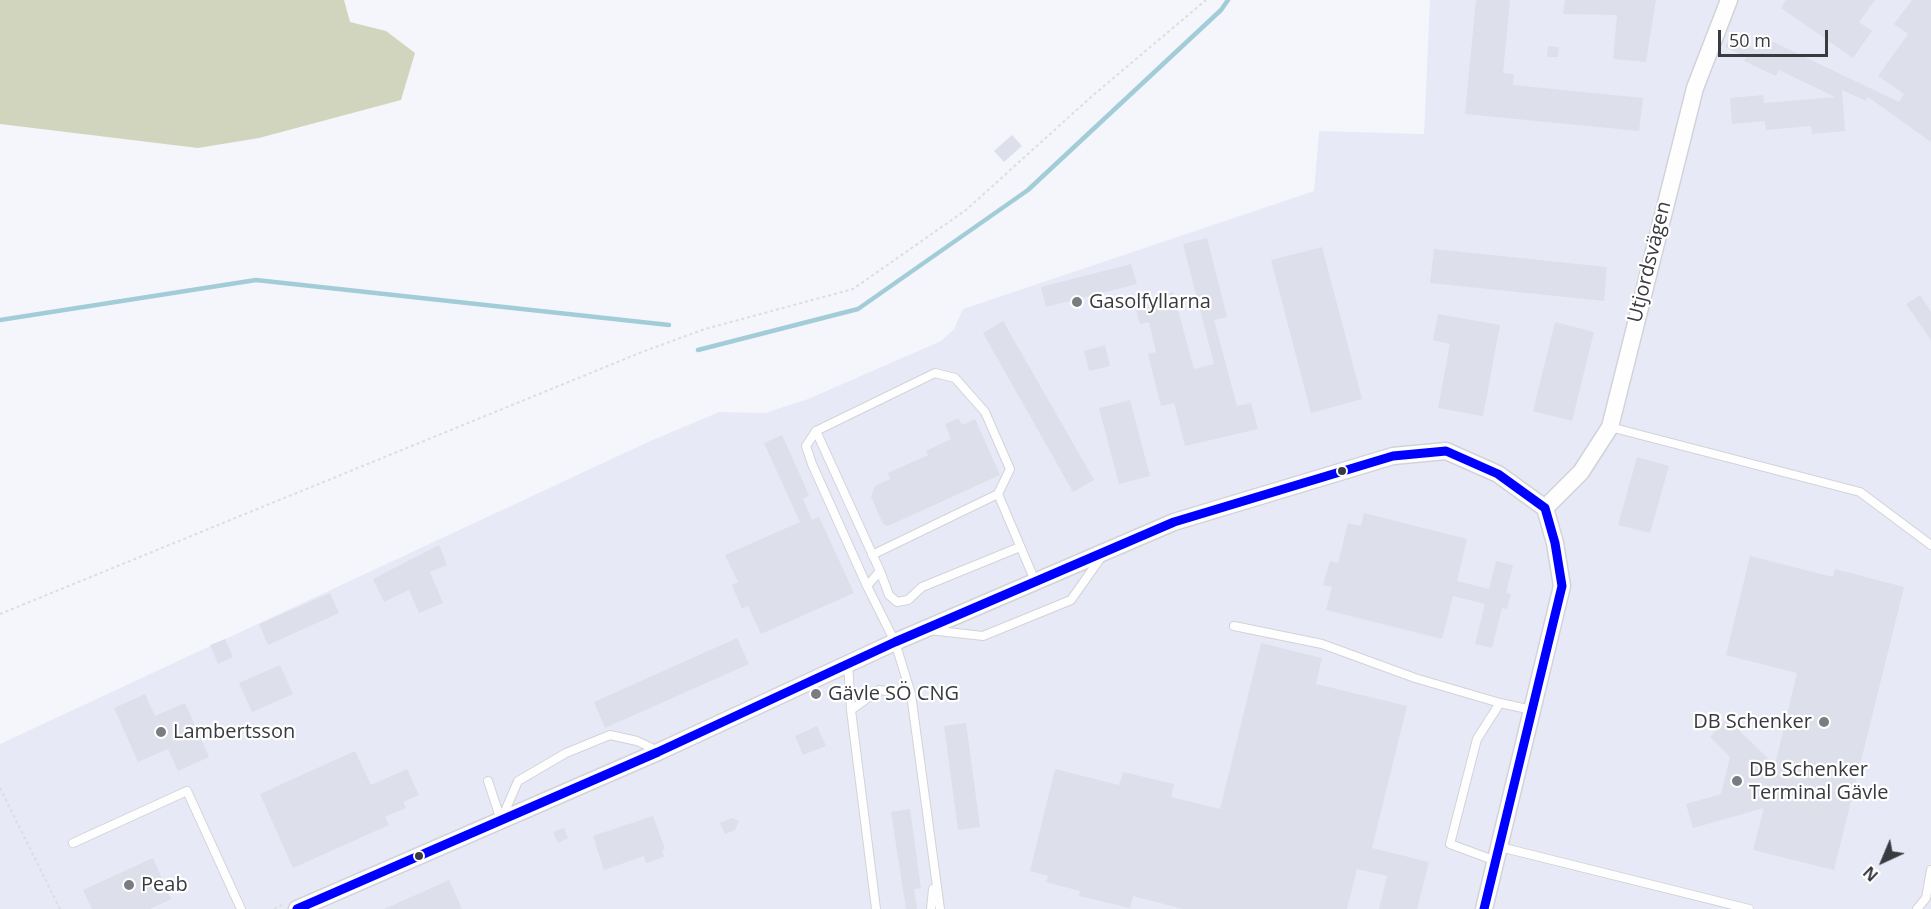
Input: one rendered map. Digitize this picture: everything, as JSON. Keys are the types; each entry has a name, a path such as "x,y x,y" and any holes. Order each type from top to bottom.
{"street":[{"name":"Utjordsvägen","path":"1545,508 1581,472 1610,427 1695,88 1729,0"},
{"path":"291,907 658,752 895,642 1174,522 1404,455 1446,451 1498,474 1545,508 1555,543 1562,586 1484,909"}],"lane":[{"path":"872,555 998,494 1010,470 985,412 955,378 935,373 816,431 806,446 867,586 895,642 911,694 940,909"},
{"path":"1610,427 1860,492 1931,545"},
{"path":"816,431 889,595 897,602 908,600 922,587 1020,547"},
{"path":"998,494 1035,581"},
{"path":"926,630 983,636 1071,600 1105,551"},
{"path":"867,586 880,571"},
{"path":"1234,626 1322,644 1415,678 1500,703 1533,710"},
{"path":"848,663 850,710 876,909"},
{"path":"850,710 879,690 911,694"},
{"path":"1500,703 1477,739 1450,844 1749,909"},
{"path":"501,820 518,781 566,753 610,735 637,741 658,752"},
{"path":"488,781 501,820"},
{"path":"73,843 187,791 241,909"},
{"path":"1917,909 1926,898 1931,870"},
{"path":"931,909 934,876"}],"path":[{"path":"0,614 642,352 705,329 853,289 966,210 1100,89 1206,0"},
{"path":"0,788 60,909"},
{"path":"274,909 291,907"}],"shaded area":[{"path":"1430,0 1931,0 1931,909 0,909 0,744 648,442 719,412 765,413 808,399 941,341 954,329 963,309 1314,191 1319,131 1424,134"}],"green space":[{"path":"0,0 344,0 350,22 386,31 415,53 401,100 259,138 198,148 0,124"}],"building":[{"path":"1476,0 1510,0 1503,73 1514,74 1513,85 1643,98 1639,131 1465,114"},
{"path":"1565,0 1656,0 1646,62 1613,59 1617,15 1563,14"},
{"path":"1786,0 1875,0 1859,22 1872,31 1853,58 1781,8"},
{"path":"1912,0 1931,0 1931,142 1868,97 1866,101 1842,90 1845,131 1812,134 1811,126 1766,130 1765,121 1732,124 1730,98 1763,95 1764,103 1835,97 1779,70 1776,76 1744,61 1746,57 1725,47 1730,37 1757,50 1763,37 1899,102 1904,94 1878,76 1908,34 1894,24"},
{"path":"1548,46 1559,47 1558,57 1547,57"},
{"path":"1012,135 1022,146 1004,162 994,151"},
{"path":"1207,238 1227,317 1214,320 1237,406 1251,403 1258,429 1185,446 1174,403 1161,406 1148,354 1156,352 1149,322 1140,324 1134,303 1173,292 1194,369 1214,364 1183,244"},
{"path":"1322,247 1362,399 1311,413 1271,260"},
{"path":"1434,249 1607,267 1604,301 1430,283"},
{"path":"1131,264 1137,284 1046,307 1041,287"},
{"path":"1920,295 1931,312 1931,340 1906,304"},
{"path":"1438,314 1500,325 1483,416 1438,408 1450,344 1433,340"},
{"path":"1003,321 1094,480 1073,492 983,333"},
{"path":"1555,322 1594,332 1572,421 1533,411"},
{"path":"1105,345 1110,366 1089,371 1084,351"},
{"path":"1130,400 1150,476 1119,484 1099,408"},
{"path":"958,418 962,425 975,419 1000,475 888,526 883,524 871,497 875,486 890,479 888,473 928,455 926,451 951,439 945,424"},
{"path":"782,435 809,495 803,499 812,520 819,517 854,593 761,634 748,606 742,609 732,585 738,582 725,555 800,522 764,443"},
{"path":"1637,457 1669,466 1650,533 1618,525"},
{"path":"1364,513 1467,539 1457,581 1489,589 1496,561 1513,565 1506,593 1511,594 1507,609 1502,608 1492,648 1475,644 1485,604 1453,596 1442,639 1326,610 1332,587 1323,585 1330,561 1338,563 1348,523 1361,526"},
{"path":"439,545 447,565 430,572 443,603 419,613 409,590 384,602 373,579"},
{"name":"DB Schenker","path":"1750,556 1833,577 1835,569 1904,587 1834,870 1753,850 1764,808 1693,828 1686,804 1721,794 1730,757 1710,737 1727,719 1775,765 1797,673 1726,655"},
{"path":"330,593 339,613 268,645 259,624"},
{"path":"737,638 749,664 605,728 594,702"},
{"path":"225,639 233,657 218,664 210,645"},
{"path":"1261,643 1322,658 1316,684 1407,706 1372,848 1429,862 1417,909 1379,909 1387,876 1357,869 1347,909 1183,909 1133,896 1130,908 1079,896 1080,891 1046,882 1048,876 1030,871 1055,769 1119,785 1123,772 1174,784 1171,797 1220,809"},
{"path":"280,665 293,694 252,712 239,683"},
{"name":"Lambertsson","path":"145,694 155,716 185,703 209,757 178,771 168,749 138,762 114,708"},
{"path":"966,723 980,827 958,830 944,726"},
{"path":"817,726 826,746 803,755 795,736"},
{"path":"355,751 371,785 407,769 419,795 403,802 406,808 385,817 389,825 293,868 260,794"},
{"path":"910,809 921,888 914,889 917,909 906,909 891,812"},
{"path":"653,816 665,849 662,850 664,857 646,863 644,856 604,870 593,836"},
{"path":"732,818 739,821 735,830 725,834 720,823"},
{"path":"564,828 568,838 558,843 553,832"},
{"name":"Peab","path":"153,858 171,899 150,909 92,909 83,890"},
{"path":"449,880 462,909 384,909 436,886"}],"waterway":[{"path":"698,350 858,309 1028,190 1221,10 1228,0"},
{"path":"0,320 256,280 669,325"}],"transit line":[{"path":"297,909 658,752 895,642 1174,522 1393,456 1446,451 1498,474 1545,508 1555,543 1562,586 1484,909"}],"place":[{"name":"Gasolfyllarna","path":"1077,302"},
{"name":"Gävle SÖ CNG","path":"816,694"},
{"name":"DB Schenker","path":"1824,722"},
{"name":"Lambertsson","path":"161,732"},
{"name":"DB Schenker Terminal Gävle","path":"1737,781"},
{"name":"Peab","path":"129,885"}]}
